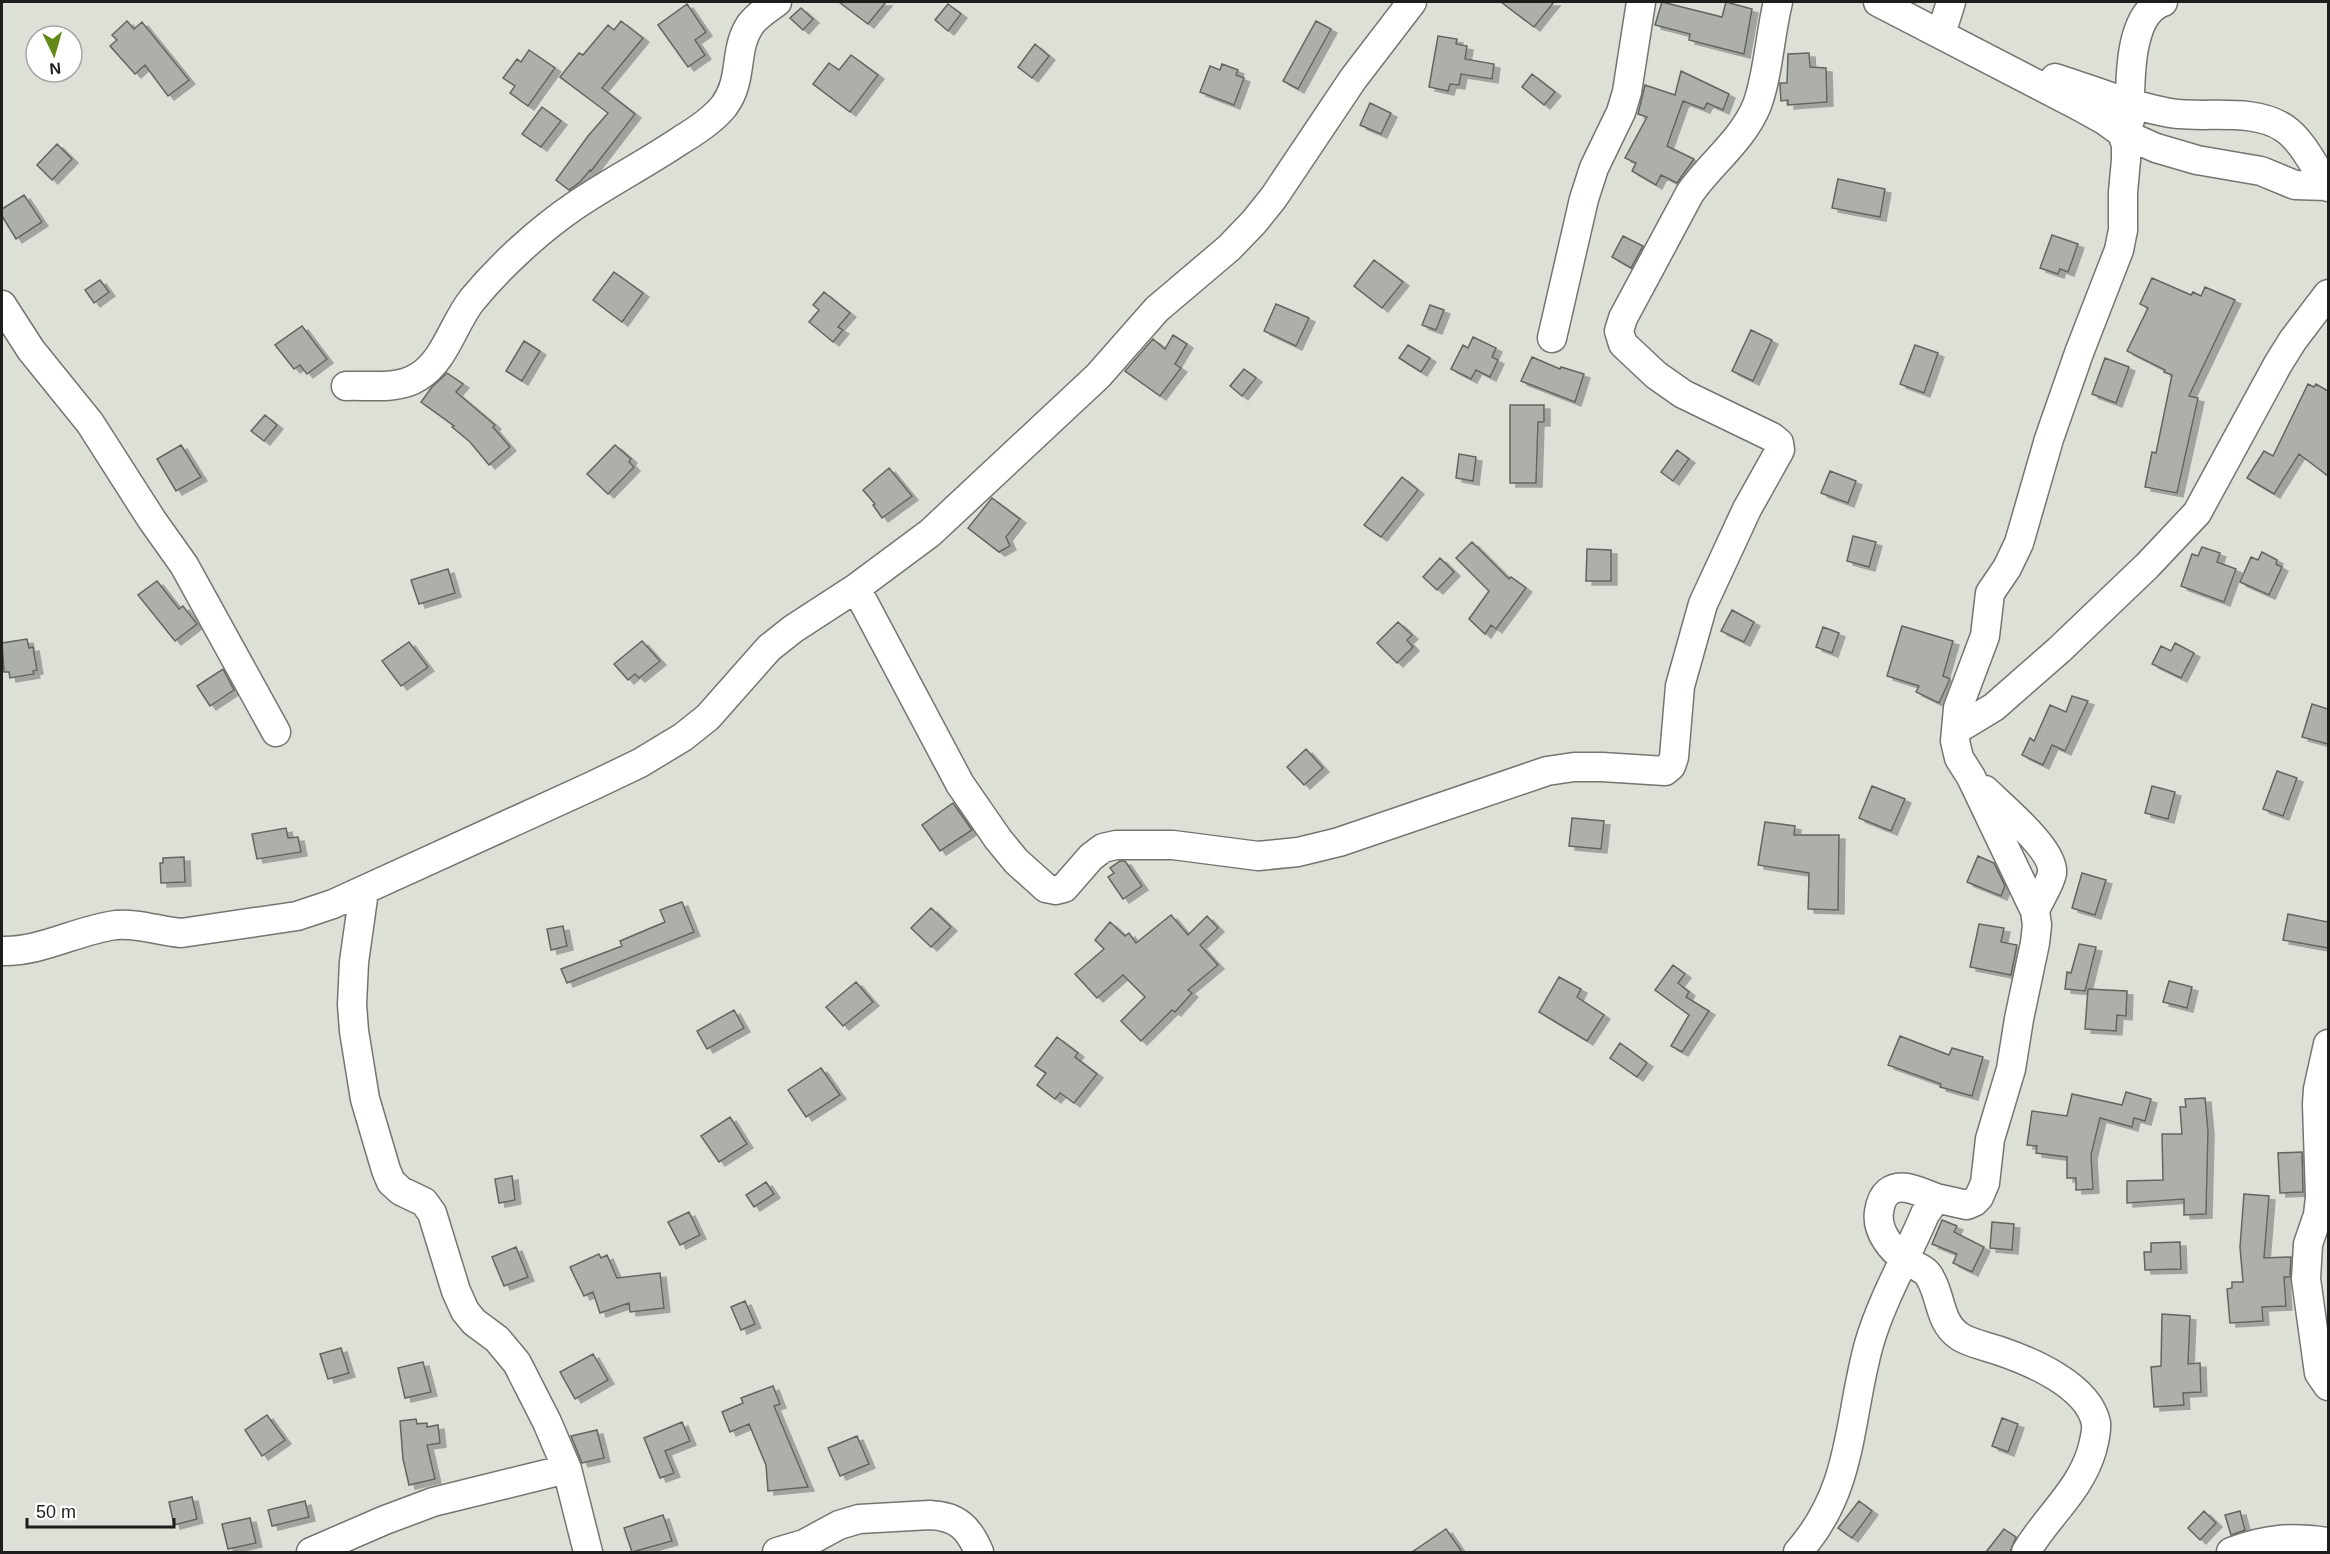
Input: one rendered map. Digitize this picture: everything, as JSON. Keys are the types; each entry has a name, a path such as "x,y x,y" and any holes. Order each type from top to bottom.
{"street":[{"path":"346,386 396,385 417,378 432,365 472,300 524,247 575,206 680,141 722,108 733,93 745,35 751,24 777,2"},
{"path":"2,951 42,946 114,925 135,924 164,932 181,933 297,916 364,891 592,786 683,737 708,717 769,648 930,533 1098,376 1157,309 1229,248 1274,197 1353,79 1412,2"},
{"path":"1552,338 1584,199 1594,168 1621,112 1627,92 1641,2"},
{"path":"856,588 960,784 1016,861 1046,888 1056,890 1064,888 1091,856 1103,848 1116,845 1173,845 1258,856 1298,852 1339,842 1547,771 1574,767 1665,771 1671,766 1674,757 1680,686 1703,604 1747,509 1780,450 1779,443 1772,437 1683,394 1656,375 1623,344 1619,331 1623,318 1690,193 1703,174 1746,126 1756,107 1778,2"},
{"path":"1878,2 2003,65 2104,120 2126,135 2156,148 2197,160 2261,171 2295,185 2328,187"},
{"path":"1941,34 1951,2"},
{"path":"2026,1552 2073,1491 2083,1474 2096,1436 2096,1425 2092,1412 2083,1399 2069,1386 2046,1371 2021,1359 1961,1338 1953,1331 1943,1317 1935,1286 1928,1273 1905,1260 1892,1246 1880,1229 1878,1218 1883,1199 1889,1192 1902,1187 1940,1200 1966,1205 1979,1197 1985,1183 1990,1139 2011,1069 2035,943 2037,925 2035,911 2052,873 2052,866 2048,856 2027,831 1971,777 1959,758 1955,741 1958,708 1985,636 1990,593 2007,568 2019,543 2053,428 2119,250 2123,230 2126,135 2133,53 2144,17 2151,9 2163,2"},
{"path":"2003,65 2047,75 2130,103 2171,113 2244,116 2267,120 2284,128 2296,140 2328,187"},
{"path":"1956,730 2005,698 2147,566 2197,513 2278,364 2328,294"},
{"path":"2,305 31,351 90,423 152,520 184,565 276,732"},
{"path":"364,891 354,962 354,1031 365,1099 386,1170 391,1182 401,1191 424,1202 432,1213 452,1280 465,1311 474,1322 497,1339 517,1363 548,1422 567,1469 588,1552"},
{"path":"2328,1044 2317,1104 2320,1197 2318,1215 2308,1244 2306,1258 2309,1301 2319,1373 2328,1386"},
{"path":"1798,1552 1810,1539 1834,1498 1845,1467 1859,1385 1881,1310 1925,1214 1933,1203 1940,1200"},
{"path":"311,1552 433,1502 567,1469"},
{"path":"777,1552 804,1544 839,1525 859,1519 942,1515 958,1522 970,1533 979,1552"},
{"path":"2231,1552 2272,1540 2295,1538 2328,1542"}],"building":[{"path":"839,2 886,2 868,24"},
{"path":"1501,2 1554,2 1534,27"},
{"path":"1662,2 1722,17 1726,2 1752,9 1744,54 1689,40 1690,34 1655,25"},
{"path":"687,4 706,32 695,40 705,55 688,67 658,25"},
{"path":"948,4 961,14 948,31 935,20"},
{"path":"801,8 813,19 803,30 790,18"},
{"path":"127,21 134,29 142,22 189,80 168,96 145,65 135,74 110,46 117,40 112,35"},
{"path":"621,21 643,38 602,88 635,114 591,171 569,190 556,180 608,113 560,77 579,53 583,55 608,25 614,30"},
{"path":"1316,21 1331,29 1298,89 1283,81"},
{"path":"1438,36 1457,39 1456,44 1467,46 1465,59 1494,64 1492,79 1461,74 1459,85 1450,84 1448,91 1429,87"},
{"path":"1035,44 1049,56 1032,78 1018,67"},
{"path":"529,50 555,68 528,106 510,93 515,86 503,78 517,59 521,62"},
{"path":"1809,53 1810,67 1826,68 1827,102 1788,105 1788,100 1781,101 1780,83 1787,83 1788,54"},
{"path":"851,55 878,75 850,112 813,84 829,63 839,70"},
{"path":"1222,64 1238,70 1236,75 1244,78 1234,105 1200,92 1210,66 1220,70"},
{"path":"1681,71 1729,94 1723,110 1707,103 1704,109 1683,101 1667,146 1694,159 1677,183 1661,175 1656,185 1632,171 1636,163 1625,158 1647,117 1638,114 1645,85 1675,95"},
{"path":"1532,74 1555,92 1544,105 1522,87"},
{"path":"1370,103 1391,113 1381,134 1360,125"},
{"path":"542,107 561,121 541,147 522,134"},
{"path":"57,144 72,159 52,180 37,165"},
{"path":"1838,179 1885,189 1880,217 1832,208"},
{"path":"24,195 42,222 16,239 2,216 2,209"},
{"path":"2052,235 2078,244 2068,272 2060,269 2058,274 2040,268"},
{"path":"1623,236 1643,246 1631,268 1612,257"},
{"path":"1374,260 1403,282 1382,308 1354,286"},
{"path":"614,272 643,293 622,322 593,300"},
{"path":"2152,278 2191,295 2193,292 2201,296 2205,287 2235,300 2189,396 2198,398 2177,493 2145,487 2152,452 2156,453 2172,375 2127,351 2148,308 2140,304"},
{"path":"100,280 109,292 94,303 85,290"},
{"path":"824,292 850,313 838,327 843,330 833,342 809,322 819,310 813,305"},
{"path":"1276,304 1309,318 1296,346 1264,331"},
{"path":"1430,305 1444,310 1436,330 1422,325"},
{"path":"302,326 327,359 307,374 300,365 294,369 275,345"},
{"path":"1751,330 1772,340 1753,381 1732,371"},
{"path":"1173,335 1187,344 1175,364 1181,368 1160,396 1125,371 1153,339 1165,349"},
{"path":"1473,337 1496,348 1492,357 1498,360 1490,377 1476,370 1471,379 1451,369 1463,345 1468,348"},
{"path":"524,341 540,351 522,381 506,371"},
{"path":"1408,345 1430,358 1421,372 1399,358"},
{"path":"1915,345 1938,353 1924,393 1900,384"},
{"path":"1532,357 1560,369 1561,367 1584,374 1575,402 1521,381"},
{"path":"2105,358 2129,367 2116,403 2092,394"},
{"path":"1244,369 1256,378 1242,396 1230,386"},
{"path":"447,373 463,384 456,392 495,425 493,427 510,447 489,465 470,442 452,427 454,426 421,402 432,387"},
{"path":"2308,384 2314,387 2316,384 2328,391 2328,476 2299,454 2274,494 2247,478 2264,451 2273,456"},
{"path":"1510,405 1544,405 1544,422 1538,422 1536,483 1510,483"},
{"path":"265,415 277,425 264,441 251,431"},
{"path":"181,445 201,477 176,491 157,459"},
{"path":"615,445 631,459 629,462 634,467 608,494 587,474"},
{"path":"1677,450 1689,459 1673,481 1661,472"},
{"path":"1459,454 1476,457 1473,481 1456,478"},
{"path":"889,468 912,496 882,518 873,505 875,504 863,490"},
{"path":"1830,471 1856,481 1848,503 1821,493"},
{"path":"1402,477 1418,490 1381,537 1364,525"},
{"path":"992,498 1020,519 1006,537 1010,546 999,552 968,528"},
{"path":"1853,536 1876,542 1869,567 1847,561"},
{"path":"1472,542 1509,579 1511,577 1526,588 1496,629 1491,625 1485,634 1469,619 1489,591 1456,558"},
{"path":"2202,547 2220,553 2217,562 2236,569 2224,602 2181,586 2192,554 2198,556"},
{"path":"1587,549 1611,550 1611,581 1586,581"},
{"path":"2262,552 2277,560 2276,564 2282,567 2269,595 2240,582 2251,557 2258,560"},
{"path":"1440,558 1454,572 1437,590 1423,577"},
{"path":"448,569 455,593 419,604 411,580"},
{"path":"157,581 179,609 183,606 197,624 175,641 138,595"},
{"path":"1732,610 1754,622 1744,642 1721,631"},
{"path":"1398,622 1412,635 1407,640 1413,647 1397,663 1377,643"},
{"path":"1902,626 1953,641 1943,676 1950,679 1939,703 1916,692 1919,686 1887,676"},
{"path":"1823,627 1839,633 1832,653 1816,647"},
{"path":"27,639 29,648 33,647 37,670 33,671 34,674 10,678 9,672 4,672 2,643"},
{"path":"642,641 660,661 639,678 635,674 628,680 614,664"},
{"path":"409,642 428,667 401,686 382,661"},
{"path":"2175,643 2194,653 2181,678 2152,664 2161,646 2171,651"},
{"path":"223,669 234,690 210,706 197,686"},
{"path":"2072,696 2088,701 2065,751 2052,745 2043,765 2022,755 2030,738 2034,741 2050,705 2066,712"},
{"path":"2312,704 2328,709 2328,744 2302,737"},
{"path":"1306,749 1323,768 1304,785 1287,767"},
{"path":"2277,771 2297,778 2283,816 2263,809"},
{"path":"1872,786 1905,799 1891,831 1859,818"},
{"path":"2152,786 2175,792 2168,819 2145,813"},
{"path":"953,803 972,830 940,851 922,825"},
{"path":"1572,818 1604,821 1601,849 1569,846"},
{"path":"1765,822 1795,826 1794,835 1839,835 1838,910 1808,909 1809,873 1758,865"},
{"path":"286,828 288,838 298,837 301,852 257,859 252,834"},
{"path":"1978,856 1994,863 2005,886 2001,896 1967,882"},
{"path":"184,857 185,882 161,883 160,863 163,863 163,858"},
{"path":"1120,861 1125,861 1142,886 1123,899 1108,877 1114,873 1110,868"},
{"path":"2082,873 2106,880 2095,915 2072,908"},
{"path":"682,902 694,932 567,983 561,969 622,946 620,941 665,922 660,910"},
{"path":"931,908 951,927 931,947 911,928"},
{"path":"2288,914 2328,922 2328,948 2283,940"},
{"path":"1171,915 1188,935 1207,916 1218,928 1200,945 1218,965 1188,990 1192,993 1175,1012 1172,1010 1141,1041 1121,1021 1145,997 1123,975 1097,998 1075,974 1104,949 1095,940 1110,922 1125,936 1129,933 1136,943"},
{"path":"1979,924 2004,928 2001,942 2017,945 2011,975 1970,967"},
{"path":"563,926 567,946 551,950 547,929"},
{"path":"2079,944 2096,947 2085,991 2065,989 2067,972 2071,973"},
{"path":"1673,965 1685,974 1678,983 1689,992 1686,997 1709,1011 1682,1052 1671,1046 1689,1015 1655,990"},
{"path":"1559,977 1581,989 1577,997 1604,1015 1587,1041 1539,1012"},
{"path":"2169,981 2192,987 2187,1008 2163,1002"},
{"path":"856,982 873,1002 843,1026 826,1007"},
{"path":"2088,989 2127,991 2126,1016 2117,1015 2116,1031 2085,1029"},
{"path":"734,1010 744,1028 707,1049 697,1031"},
{"path":"1900,1036 1949,1055 1952,1048 1983,1057 1972,1096 1940,1087 1941,1084 1888,1065"},
{"path":"1057,1037 1078,1053 1075,1057 1097,1074 1074,1103 1060,1093 1055,1099 1037,1085 1046,1073 1035,1066"},
{"path":"1620,1043 1647,1063 1637,1077 1610,1058"},
{"path":"821,1068 840,1095 806,1117 788,1090"},
{"path":"2126,1092 2151,1099 2145,1121 2134,1118 2132,1127 2100,1118 2091,1155 2093,1189 2076,1190 2076,1178 2067,1178 2067,1157 2036,1153 2037,1146 2027,1145 2032,1111 2067,1116 2072,1094 2122,1105"},
{"path":"2205,1098 2208,1131 2206,1214 2184,1215 2184,1199 2127,1203 2127,1181 2163,1180 2162,1134 2182,1134 2180,1107 2186,1107 2185,1099"},
{"path":"730,1117 747,1144 719,1162 701,1136"},
{"path":"2302,1152 2303,1192 2280,1193 2278,1153"},
{"path":"512,1176 515,1200 499,1203 495,1179"},
{"path":"766,1182 774,1194 754,1207 746,1195"},
{"path":"2244,1194 2269,1196 2264,1258 2291,1257 2290,1277 2284,1277 2286,1306 2262,1307 2263,1321 2230,1323 2227,1289 2232,1288 2232,1282 2243,1282 2240,1247"},
{"path":"689,1212 700,1235 680,1245 668,1222"},
{"path":"1942,1220 1957,1226 1954,1232 1984,1247 1972,1272 1953,1263 1957,1254 1932,1244"},
{"path":"1992,1222 2014,1224 2012,1250 1990,1248"},
{"path":"2180,1242 2181,1269 2145,1270 2144,1252 2151,1252 2151,1243"},
{"path":"516,1247 528,1277 504,1286 492,1257"},
{"path":"599,1254 601,1258 607,1255 617,1278 660,1273 664,1308 630,1312 629,1303 600,1313 593,1292 584,1296 570,1267"},
{"path":"745,1301 755,1324 741,1330 731,1307"},
{"path":"2162,1314 2190,1316 2188,1364 2200,1363 2201,1392 2183,1393 2184,1405 2154,1407 2151,1367 2161,1366"},
{"path":"341,1348 349,1373 328,1379 320,1354"},
{"path":"593,1354 608,1380 575,1399 560,1372"},
{"path":"423,1362 431,1392 405,1398 398,1368"},
{"path":"773,1386 780,1404 774,1406 808,1487 768,1491 766,1465 749,1424 730,1432 722,1412 743,1403 741,1398"},
{"path":"267,1415 285,1440 262,1456 245,1430"},
{"path":"2002,1418 2018,1424 2008,1452 1992,1446"},
{"path":"416,1419 417,1424 427,1423 427,1427 438,1425 440,1443 427,1445 435,1479 409,1485 403,1459 400,1421"},
{"path":"682,1422 690,1441 665,1451 674,1473 660,1478 644,1438"},
{"path":"597,1430 604,1458 582,1463 571,1436"},
{"path":"857,1436 869,1464 840,1476 828,1448"},
{"path":"192,1497 197,1519 174,1525 169,1502"},
{"path":"305,1501 309,1517 272,1526 268,1510"},
{"path":"1859,1501 1872,1511 1852,1538 1838,1528"},
{"path":"2204,1511 2216,1523 2200,1540 2188,1528"},
{"path":"2240,1511 2245,1530 2231,1535 2225,1515"},
{"path":"663,1515 672,1541 632,1552 624,1528"},
{"path":"250,1518 256,1543 228,1549 222,1524"},
{"path":"1446,1529 1462,1552 1412,1552"},
{"path":"2004,1529 2016,1537 2010,1552 1986,1552"}]}
